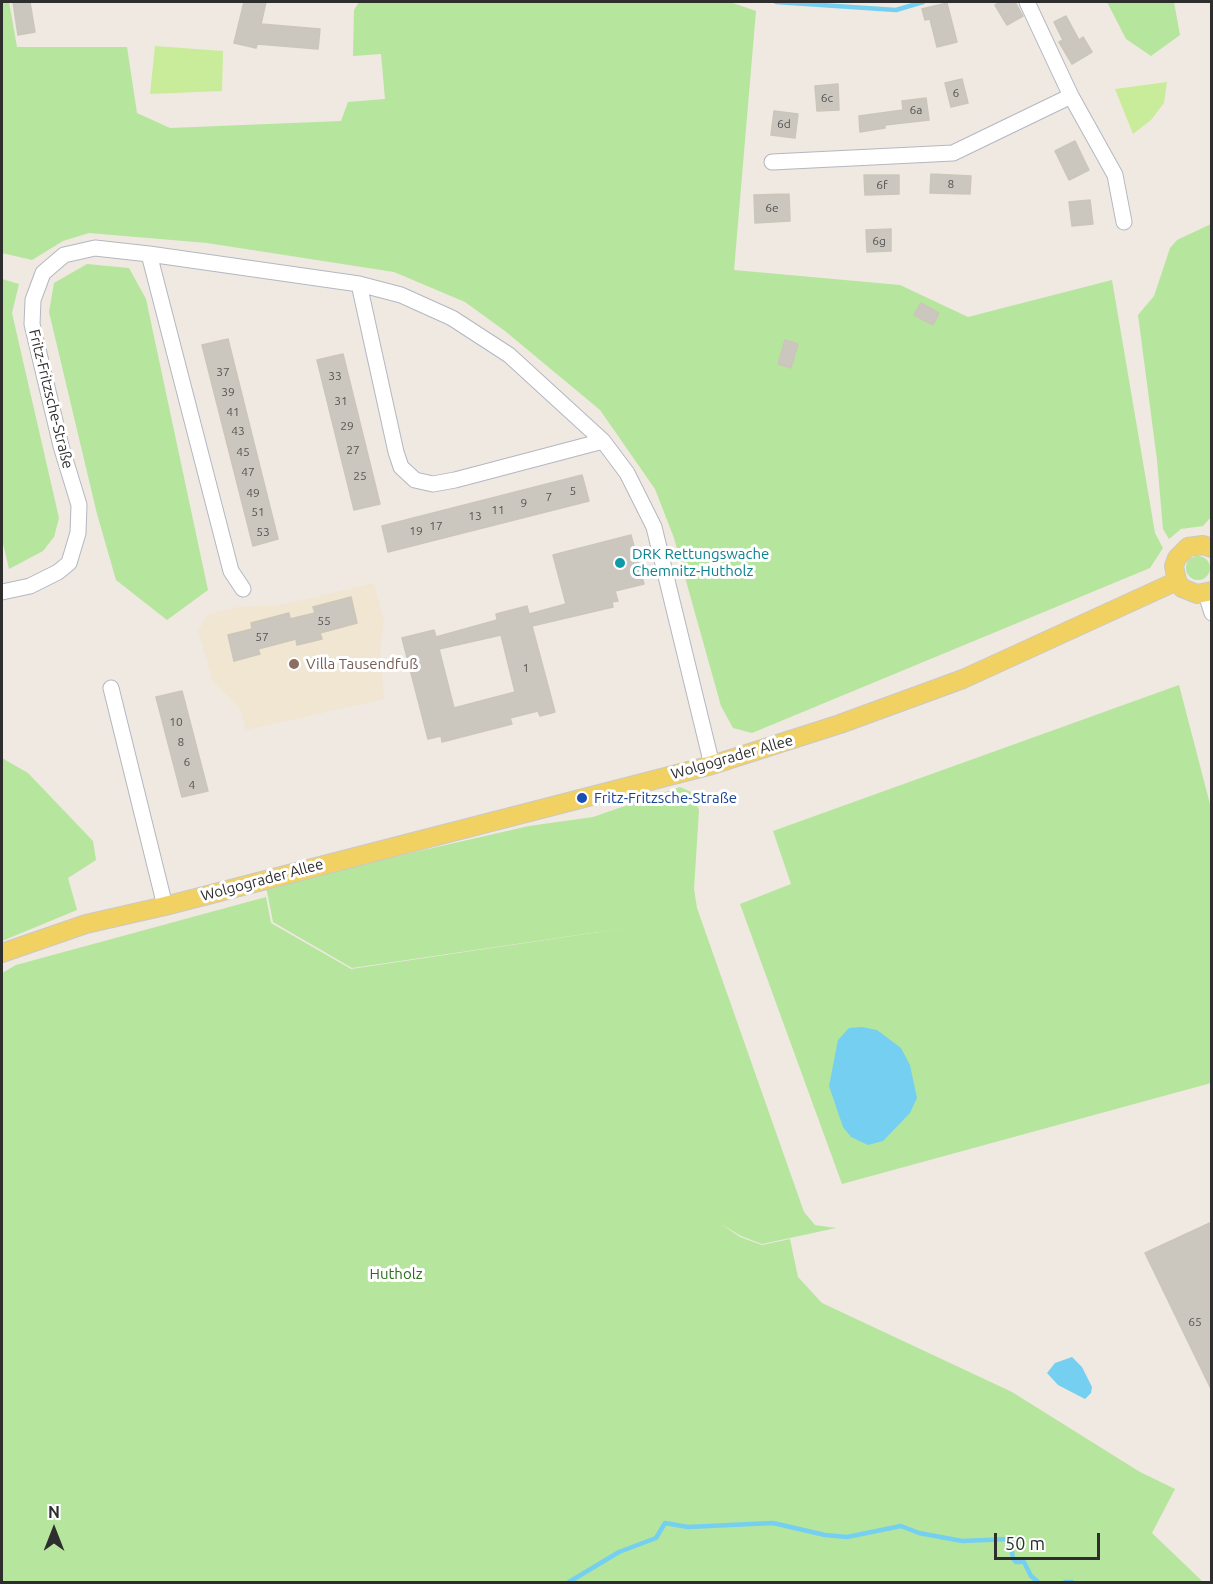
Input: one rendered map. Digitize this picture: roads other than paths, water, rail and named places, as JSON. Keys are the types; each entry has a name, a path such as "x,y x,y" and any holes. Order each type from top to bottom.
{"main road":[{"path":"1209,592 1189,592 1177,581 1174,566 1181,552 1196,545 1212,548"},
{"name":"Wolgograder Allee","path":"2,953 86,924 165,906 712,765 840,724 963,679 1177,581"}],"street":[{"path":"1027,2 1071,96 1115,175 1124,222"},
{"path":"772,162 953,153 1071,96"},
{"name":"Fritz-Fritzsche-Straße","path":"2,592 30,586 69,564 78,533 79,505 56,426 32,324 33,300 43,273 64,255 77,250 95,248 358,284 401,295 430,306 484,337 527,371 603,441 627,473 654,527 712,765"},
{"path":"149,254 231,571 243,589"},
{"path":"358,284 396,452 401,467 415,480 433,484 455,480 603,441"},
{"path":"1209,592 1212,613"},
{"path":"111,688 165,906"}],"water":[{"path":"862,1027 877,1030 901,1048 910,1065 917,1098 910,1113 883,1141 868,1145 851,1137 843,1127 829,1086 838,1040 849,1028"},
{"path":"1072,1357 1082,1367 1092,1387 1091,1393 1085,1399 1058,1385 1047,1373 1055,1363"}],"waterway":[{"path":"776,2 896,10 923,2"},
{"path":"569,1582 619,1552 656,1538 665,1523 688,1527 773,1523 825,1535 847,1537 901,1526 919,1533 962,1541 1010,1539 1013,1559 1016,1562 1024,1562 1031,1576 1038,1582"},
{"path":"1065,1582 1072,1582"}],"place":[{"name":"DRK Rettungswache Chemnitz-Hutholz","path":"620,563"},
{"name":"Villa Tausendfuß","path":"294,664"},
{"name":"Fritz-Fritzsche-Straße","path":"582,798"}],"park label":[{"name":"Hutholz","path":"396,1274"}]}
